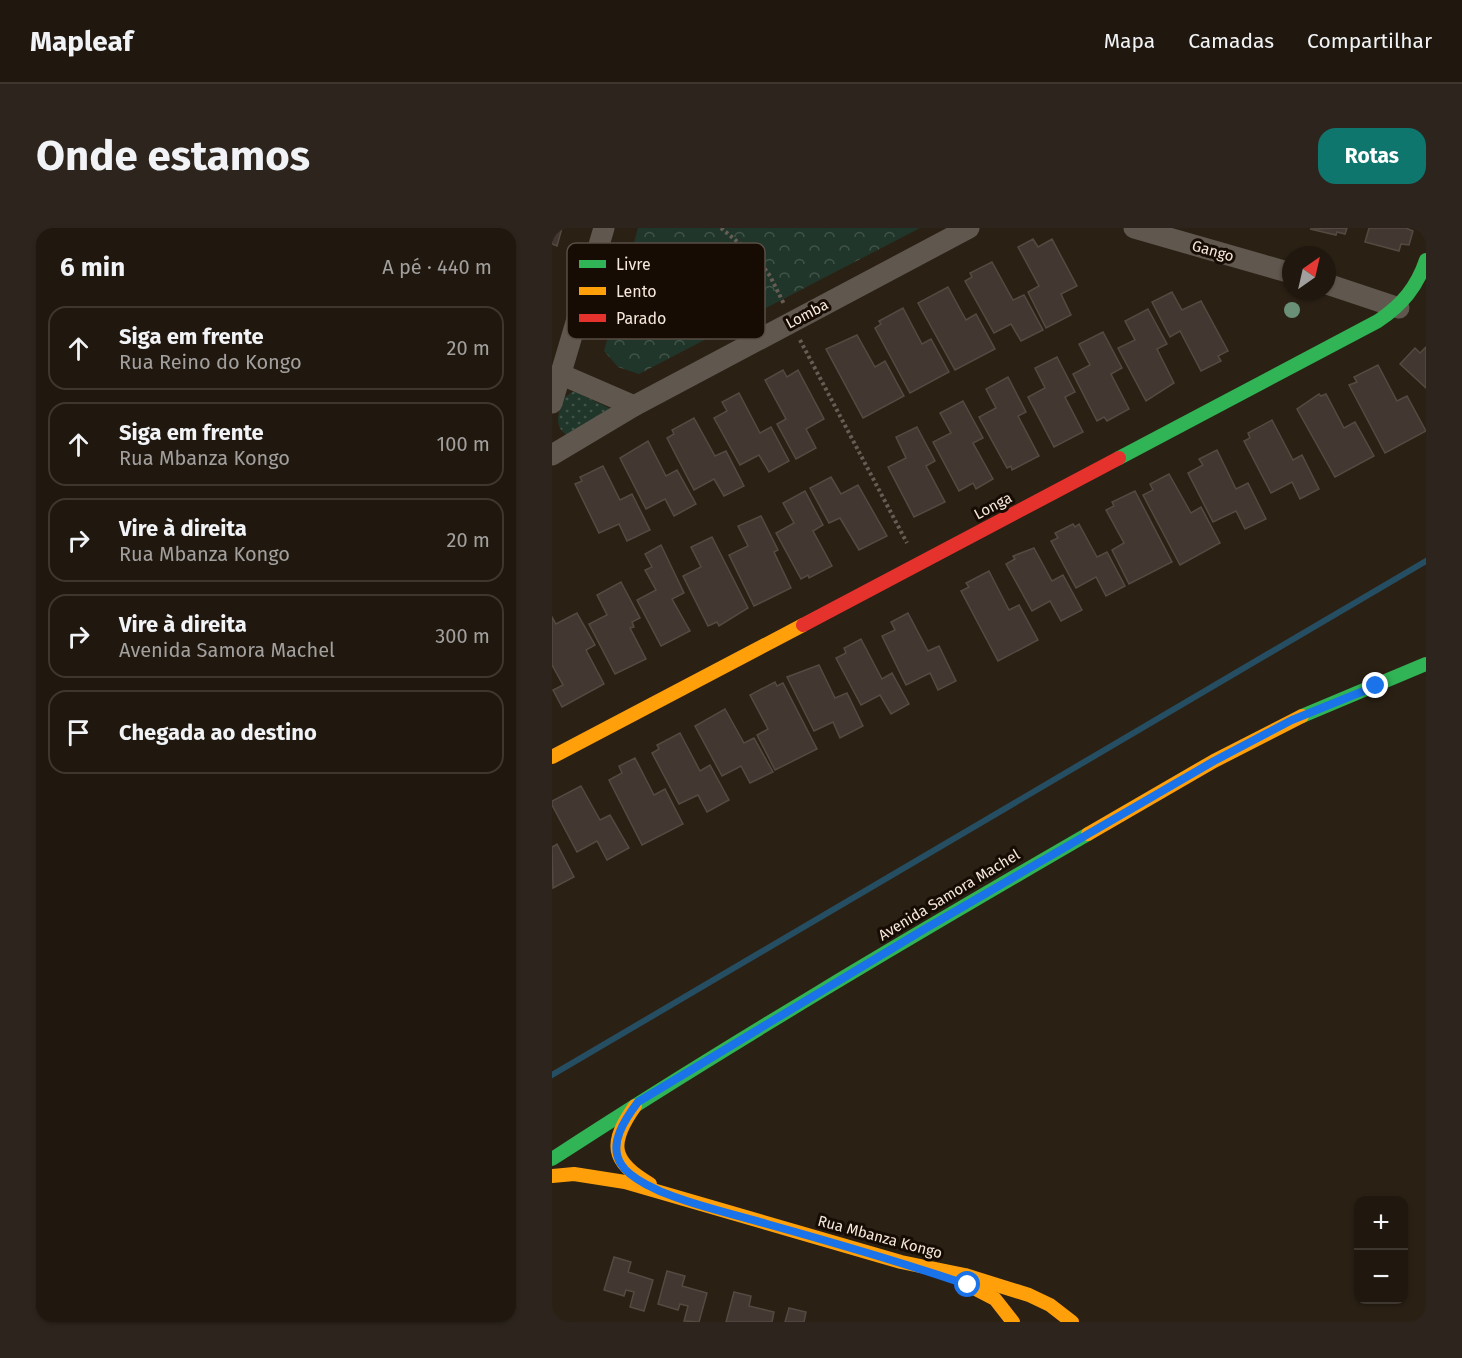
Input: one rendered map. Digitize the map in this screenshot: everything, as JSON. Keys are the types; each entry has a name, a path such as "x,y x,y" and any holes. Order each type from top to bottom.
{"street":[{"path":"599,243 604,228"},
{"name":"Lomba","path":"765,336 969,228"},
{"name":"Gango","path":"1134,228 1282,270"},
{"name":"Longa","path":"552,757 1399,308 1416,287 1426,260"},
{"path":"1336,287 1399,308"},
{"path":"552,403 571,339"},
{"name":"Lomba","path":"552,455 634,406 760,339"},
{"path":"560,374 634,406"},
{"name":"Avenida Samora Machel","path":"552,1158 638,1102 962,907 1214,761 1292,720 1426,666"},
{"name":"Rua Mbanza Kongo","path":"638,1102 626,1117 618,1138 616,1152 621,1165 634,1176 674,1197"},
{"name":"Rua Mbanza Kongo","path":"552,1176 574,1174 625,1182 901,1262 965,1275 1029,1295 1050,1305 1072,1322"},
{"path":"901,1262 968,1285 995,1299 1013,1322"},
{"path":"1050,1305 1060,1322"}],"path":[{"path":"721,228 739,243"},
{"path":"765,269 785,307"},
{"path":"800,339 907,543"}],"green space":[{"path":"638,228 920,228 765,309 765,243 634,243"},
{"path":"607,339 706,339 639,374 618,367 604,351"},
{"path":"574,391 609,408 608,412 567,435 558,424 559,415 562,399"}],"building":[{"path":"552,228 562,228 557,246 552,244"},
{"path":"1347,228 1345,234 1337,232 1336,235 1310,229"},
{"path":"1369,228 1406,228 1413,231 1409,245 1401,244 1399,251 1365,242"},
{"path":"1033,239 1038,247 1052,239 1077,286 1061,294 1071,315 1046,328 1028,292 1039,286 1018,247"},
{"path":"992,262 1013,300 1024,295 1043,330 1021,341 1011,324 994,333 965,281 972,277 970,273"},
{"path":"948,287 966,320 976,314 995,349 955,370 918,303"},
{"path":"1172,292 1182,310 1201,301 1228,351 1218,356 1221,361 1201,371 1180,331 1170,337 1152,302"},
{"path":"903,308 922,344 931,339 949,372 910,393 875,328 881,324 879,321"},
{"path":"1148,309 1167,344 1157,349 1174,383 1146,401 1118,348 1135,340 1125,321"},
{"path":"1103,332 1122,368 1111,374 1129,409 1107,421 1104,417 1097,421 1073,374 1090,365 1079,344"},
{"path":"857,335 875,367 885,361 904,396 863,418 826,349"},
{"path":"1426,347 1426,388 1400,364 1415,348 1420,353"},
{"path":"1057,357 1075,392 1065,397 1083,432 1054,447 1028,397 1045,388 1035,368"},
{"path":"1378,365 1397,401 1407,396 1426,431 1385,453 1349,385 1357,382 1354,377"},
{"path":"783,370 787,377 798,370 824,419 806,429 816,448 796,459 777,424 786,419 765,380"},
{"path":"1008,377 1026,412 1018,416 1039,456 1012,470 1011,466 1007,468 979,417 996,408 986,389"},
{"path":"739,393 760,433 771,427 789,461 769,472 759,455 740,465 714,418 727,411 722,402"},
{"path":"1319,394 1321,396 1326,394 1344,428 1355,422 1374,456 1335,477 1297,409"},
{"path":"963,401 983,438 973,443 993,479 976,489 973,483 959,491 933,442 951,433 940,413"},
{"path":"694,418 715,456 726,451 744,486 724,496 714,479 694,490 667,438 674,434 672,430"},
{"path":"1272,420 1293,460 1302,455 1319,489 1300,499 1292,482 1271,493 1244,441 1250,438 1248,433"},
{"path":"917,427 935,461 926,466 945,502 914,517 888,467 906,458 896,437"},
{"path":"648,441 666,476 677,470 696,504 674,516 665,499 646,509 620,458"},
{"path":"1217,450 1236,489 1248,483 1266,519 1245,529 1236,511 1213,522 1188,473 1203,465 1199,459"},
{"path":"603,466 620,500 632,494 650,530 627,541 619,524 599,533 575,484 582,481 580,477"},
{"path":"1169,474 1191,513 1201,507 1220,543 1180,565 1143,495 1153,490 1150,484"},
{"path":"831,477 841,494 858,485 887,536 859,550 840,518 829,523 810,488"},
{"path":"805,491 823,525 813,531 832,566 809,578 808,575 801,579 776,533 794,523 783,503"},
{"path":"1135,491 1172,562 1129,584 1112,550 1124,543 1106,510 1114,506 1112,502"},
{"path":"761,516 778,550 774,552 791,588 754,606 729,555 748,546 738,526"},
{"path":"1073,524 1075,527 1079,524 1097,557 1107,552 1125,586 1106,596 1096,577 1076,588 1051,541 1058,538 1055,533"},
{"path":"712,537 748,608 719,626 717,622 708,626 683,576 701,567 691,547"},
{"path":"661,545 684,593 672,599 690,631 661,646 637,600 656,590 645,570 652,567 645,554"},
{"path":"1034,548 1052,581 1063,575 1082,610 1061,621 1050,601 1032,611 1006,564 1015,559 1013,556"},
{"path":"989,571 1009,610 1019,605 1038,640 998,661 961,591 969,587 966,583"},
{"path":"621,582 640,618 632,622 634,627 630,628 646,659 615,674 589,624 607,615 597,595"},
{"path":"577,613 595,645 586,650 604,684 562,707 553,690 563,685 552,665 552,617 556,624"},
{"path":"908,613 928,651 939,646 956,681 938,690 930,673 906,685 882,636 895,630 891,622"},
{"path":"861,639 882,679 892,673 909,704 891,714 880,695 861,705 836,658 846,653 844,648"},
{"path":"819,665 835,698 847,693 863,726 840,738 833,722 814,731 787,677"},
{"path":"775,682 777,686 783,683 817,749 775,770 757,735 768,729 750,695"},
{"path":"725,709 744,743 754,738 773,772 750,783 741,766 722,776 695,726"},
{"path":"680,733 700,771 710,765 729,800 707,812 698,795 679,804 652,753 659,749 657,745"},
{"path":"635,758 654,795 665,789 683,824 642,845 609,780 622,773 619,766"},
{"path":"581,786 600,820 610,815 629,848 607,860 597,841 577,852 552,805 552,801"},
{"path":"557,844 574,877 553,888 552,847"},
{"path":"614,1257 631,1262 628,1272 653,1280 644,1311 630,1307 634,1292 626,1290 624,1296 604,1290"},
{"path":"667,1271 685,1276 682,1286 707,1293 699,1322 684,1321 688,1306 680,1304 678,1310 658,1304"},
{"path":"734,1292 751,1296 749,1306 774,1312 772,1322 726,1322"},
{"path":"789,1308 806,1312 804,1322 785,1322"}],"waterway":[{"path":"552,1075 1426,561"}],"traffic: fast":[{"path":"1119,458 1378,321 1408,295 1426,260"},
{"path":"1302,716 1426,664"},
{"path":"552,1159 818,993 1088,834"}],"traffic: slow":[{"path":"552,757 803,625"},
{"path":"1088,834 1214,761 1302,716"},
{"path":"635,1106 621,1131 618,1150 627,1167 650,1184"},
{"path":"552,1176 574,1174 625,1182 901,1262 965,1275 1029,1295 1050,1305 1072,1322"},
{"path":"972,1287 995,1299 1013,1322"}],"traffic: jam":[{"path":"803,625 1119,458"}],"route":[{"path":"968,1285 901,1262 674,1197 634,1176 621,1165 616,1152 618,1138 626,1117 638,1102 1068,844 1214,761 1292,720 1376,686"}]}
